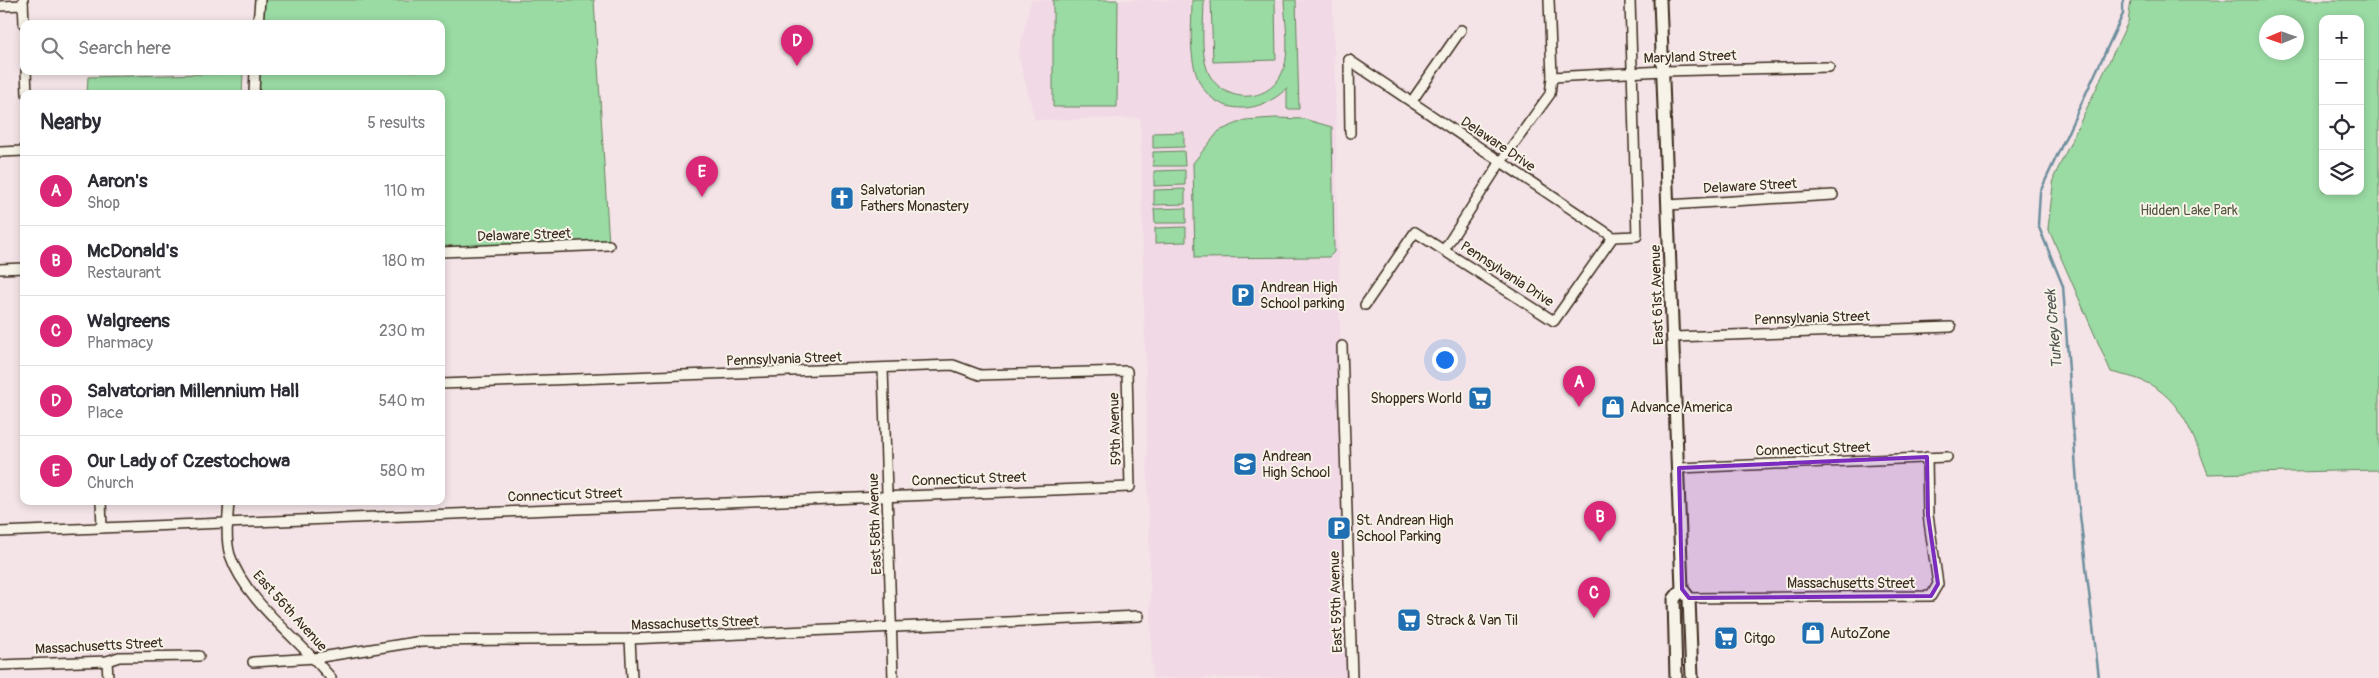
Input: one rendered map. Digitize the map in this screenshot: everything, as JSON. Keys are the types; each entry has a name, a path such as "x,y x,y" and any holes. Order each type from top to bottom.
{"main road":[{"name":"East 61st Avenue","path":"1660,0 1679,468 1692,678"},
{"name":"East 61st Avenue","path":"1676,678 1674,599 1686,593"}],"street":[{"path":"258,20 260,0"},
{"path":"1444,250 1500,163 1550,94 1552,77 1549,0"},
{"path":"1613,237 1637,236 1630,0"},
{"path":"0,6 23,3 24,20"},
{"path":"1412,101 1461,30"},
{"name":"Delaware Drive","path":"1350,133 1349,60 1613,237"},
{"name":"Maryland Street","path":"1552,77 1663,71 1829,67"},
{"path":"26,75 27,90"},
{"path":"254,90 255,75"},
{"path":"0,152 20,151"},
{"name":"Delaware Street","path":"1668,205 1832,195"},
{"name":"Pennsylvania Drive","path":"1365,305 1415,232 1554,321 1613,237"},
{"name":"Delaware Street","path":"445,252 608,245"},
{"path":"0,269 20,268"},
{"name":"Pennsylvania Street","path":"1674,337 1951,327"},
{"name":"East 59th Avenue","path":"1342,346 1352,678"},
{"name":"Pennsylvania Street","path":"445,384 953,366 980,375 1127,371"},
{"name":"East 58th Avenue","path":"883,369 893,678"},
{"name":"59th Avenue","path":"1127,371 1130,487"},
{"name":"Connecticut Street","path":"1679,468 1947,456"},
{"name":"Massachusetts Street","path":"1686,593 1931,596 1938,584 1928,515 1927,457"},
{"name":"Connecticut Street","path":"0,532 1130,487"},
{"path":"102,505 102,528"},
{"name":"East 56th Avenue","path":"229,505 230,553 245,586 315,658 331,678"},
{"name":"Massachusetts Street","path":"253,662 315,658 422,641 630,640 1139,616"},
{"path":"630,640 632,678"},
{"name":"Massachusetts Street","path":"0,665 107,661 118,657 199,656"},
{"path":"107,661 108,678"}],"highlighted area":[{"path":"1927,457 1928,515 1938,584 1931,596 1689,598 1682,589 1679,468"}],"shaded area":[{"name":"Andrean High School","path":"1031,0 1333,0 1348,678 1152,678 1140,118 1035,120 1018,55"}],"green space":[{"path":"260,0 594,0 609,245 445,252 445,90 254,90 255,75 445,75 445,20 258,20"},
{"path":"1053,0 1118,0 1117,107 1053,107"},
{"path":"1192,0 1204,0 1203,44 1207,69 1213,80 1222,89 1232,94 1243,96 1255,95 1266,91 1275,84 1282,73 1287,47 1284,0 1296,0 1299,109 1287,109 1287,88 1275,98 1248,108 1234,108 1221,104 1210,96 1201,85 1193,62 1191,44"},
{"path":"1211,0 1275,0 1276,60 1213,62"},
{"name":"Hidden Lake Park","path":"2131,0 2379,0 2379,470 2208,474 2186,421 2169,398 2145,382 2111,372 2048,228 2054,177 2128,22"},
{"path":"243,75 242,90 87,90 88,77"},
{"path":"1304,119 1332,127 1334,252 1329,257 1195,258 1193,163 1219,131 1245,120"},
{"path":"1184,132 1184,147 1153,148 1153,133"},
{"path":"1184,151 1185,166 1153,166 1153,152"},
{"path":"1185,170 1185,185 1154,186 1154,171"},
{"path":"1185,189 1185,204 1154,205 1154,190"},
{"path":"1186,208 1186,223 1155,223 1154,209"},
{"path":"1186,227 1186,242 1155,243 1155,228"}],"waterway":[{"name":"Turkey Creek","path":"2099,678 2078,498 2063,286 2038,225 2040,192 2123,14 2123,0"}],"place":[{"name":"Salvatorian Millennium Hall","path":"797,66"},
{"name":"Our Lady of Czestochowa","path":"702,197"},
{"name":"Salvatorian Fathers Monastery","path":"842,198"},
{"name":"Andrean High School parking","path":"1243,295"},
{"name":"Shoppers World","path":"1480,398"},
{"name":"Aaron's","path":"1579,407"},
{"name":"Advance America","path":"1613,407"},
{"name":"Andrean High School","path":"1245,464"},
{"name":"St. Andrean High School Parking","path":"1339,528"},
{"name":"McDonald's","path":"1600,542"},
{"name":"Walgreens","path":"1594,618"},
{"name":"Strack & Van Til","path":"1409,620"},
{"name":"AutoZone","path":"1813,633"},
{"name":"Citgo","path":"1726,638"}]}
